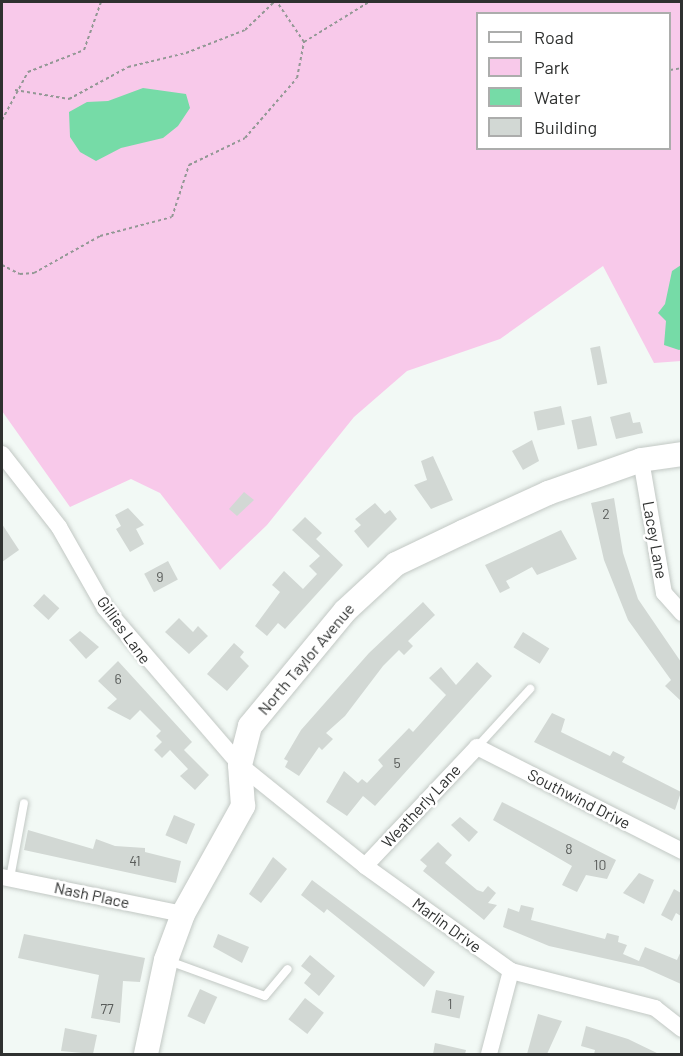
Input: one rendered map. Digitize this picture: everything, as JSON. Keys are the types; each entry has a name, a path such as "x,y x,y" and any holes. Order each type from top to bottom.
{"street":[{"name":"Gillies Lane","path":"2,454 59,527 105,608 240,765"},
{"name":"North Taylor Avenue","path":"146,1054 166,960 183,914 243,806 240,765 250,726 345,611 396,564 548,493 640,460 681,454"},
{"name":"Lacey Lane","path":"640,460 664,593 681,613"},
{"name":"Southwind Drive","path":"477,747 681,851"},
{"name":"Weatherly Lane","path":"365,866 477,747"},
{"name":"Marlin Drive","path":"240,765 365,866 511,971 655,1008 681,1029"},
{"name":"Nash Place","path":"6,878 183,914"},
{"path":"489,1054 511,971"}],"lane":[{"path":"477,747 530,689"},
{"path":"6,878 24,803"},
{"path":"166,960 265,996 288,969"}],"path":[{"path":"2,120 15,90 34,68 84,50 101,2"},
{"path":"15,90 69,99 128,67 186,53 245,30 275,2 304,42"},
{"path":"2,265 20,274 34,273 100,236 168,220 186,168 245,138 288,92 304,42 369,2"}],"green space":[{"path":"2,2 681,2 681,361 654,363 603,266 500,339 407,371 354,417 267,525 220,570 160,493 131,479 70,507 2,411"}],"water":[{"path":"143,88 186,94 190,108 178,126 163,138 121,148 96,161 80,152 70,137 69,112 87,102 108,101"},
{"path":"681,265 682,349 679,350 664,345 666,321 658,313 665,304 672,271"}],"building":[{"path":"600,346 607,383 597,385 590,348"},
{"path":"561,406 565,425 538,430 534,412"},
{"path":"630,412 633,423 640,422 643,433 616,439 610,417"},
{"path":"591,416 597,445 578,450 571,420"},
{"path":"532,440 539,461 523,470 512,451"},
{"path":"433,456 453,500 431,509 414,485 427,480 421,461"},
{"path":"244,492 254,500 237,516 229,509"},
{"path":"614,498 623,553 638,599 681,662 681,701 665,686 671,680 628,620 604,560 591,503"},
{"path":"375,503 385,514 390,510 397,519 368,548 354,531 361,525 355,519"},
{"path":"128,508 144,525 136,529 144,544 130,552 116,529 121,526 115,515"},
{"path":"305,517 322,533 316,539 343,565 285,629 278,623 267,636 255,626 280,592 272,585 284,571 303,589 317,574 309,566 320,556 292,530"},
{"path":"2,524 19,550 2,562"},
{"path":"561,530 577,559 537,575 532,567 506,581 510,588 500,593 485,565"},
{"path":"168,561 178,580 154,592 144,574"},
{"path":"44,594 59,608 48,620 33,606"},
{"path":"423,602 435,615 408,641 413,646 404,655 399,650 383,666 345,716 326,733 333,739 322,750 319,747 299,776 285,767 288,761 284,759 301,730 369,653"},
{"path":"179,618 193,632 198,626 208,636 189,654 165,632"},
{"path":"80,631 99,647 86,659 69,640"},
{"path":"523,632 549,648 540,664 513,647"},
{"path":"234,643 244,652 240,657 249,666 227,691 207,674"},
{"path":"118,661 192,742 184,750 209,775 195,790 180,776 188,769 170,750 162,758 154,750 162,742 156,736 161,731 140,710 130,720 107,708 117,699 98,681"},
{"path":"477,662 492,676 375,806 363,796 347,816 326,802 344,771 358,783 362,779 367,783 383,766 378,760 409,728 413,732 446,695 429,678 441,667 456,685"},
{"path":"552,713 565,719 561,732 610,756 613,751 625,757 622,762 681,792 675,810 534,742"},
{"path":"502,802 616,860 607,879 586,875 577,892 562,885 572,866 493,820"},
{"path":"174,815 195,824 187,844 165,835"},
{"path":"460,817 478,832 469,842 451,825"},
{"path":"28,830 93,849 96,839 115,846 145,848 145,852 181,861 176,883 24,850"},
{"path":"438,842 452,855 445,863 477,890 483,892 488,886 496,893 488,903 497,905 484,920 423,871 427,866 420,860"},
{"path":"273,857 287,869 261,903 249,894"},
{"path":"639,873 654,880 644,904 623,893"},
{"path":"312,880 435,972 424,987 327,909 324,913 301,895"},
{"path":"674,889 681,893 681,916 676,913 672,921 661,915"},
{"path":"521,905 534,908 531,920 605,939 607,933 619,936 618,942 627,945 623,954 639,961 645,947 677,960 681,951 681,984 643,967 549,946 503,927 508,908 519,912"},
{"path":"24,934 145,958 140,982 123,981 120,1023 91,1018 99,975 18,958"},
{"path":"218,934 249,947 242,963 213,947"},
{"path":"310,955 335,976 319,996 304,983 311,974 301,966"},
{"path":"200,989 217,997 205,1024 187,1016"},
{"path":"436,990 464,996 460,1019 431,1012"},
{"path":"305,998 324,1013 307,1034 288,1019"},
{"path":"538,1014 562,1021 547,1054 527,1054"},
{"path":"586,1026 628,1039 659,1054 594,1054 595,1050 581,1046"},
{"path":"65,1028 97,1035 93,1054 61,1051"},
{"path":"435,1043 466,1050 465,1054 433,1054"}]}
